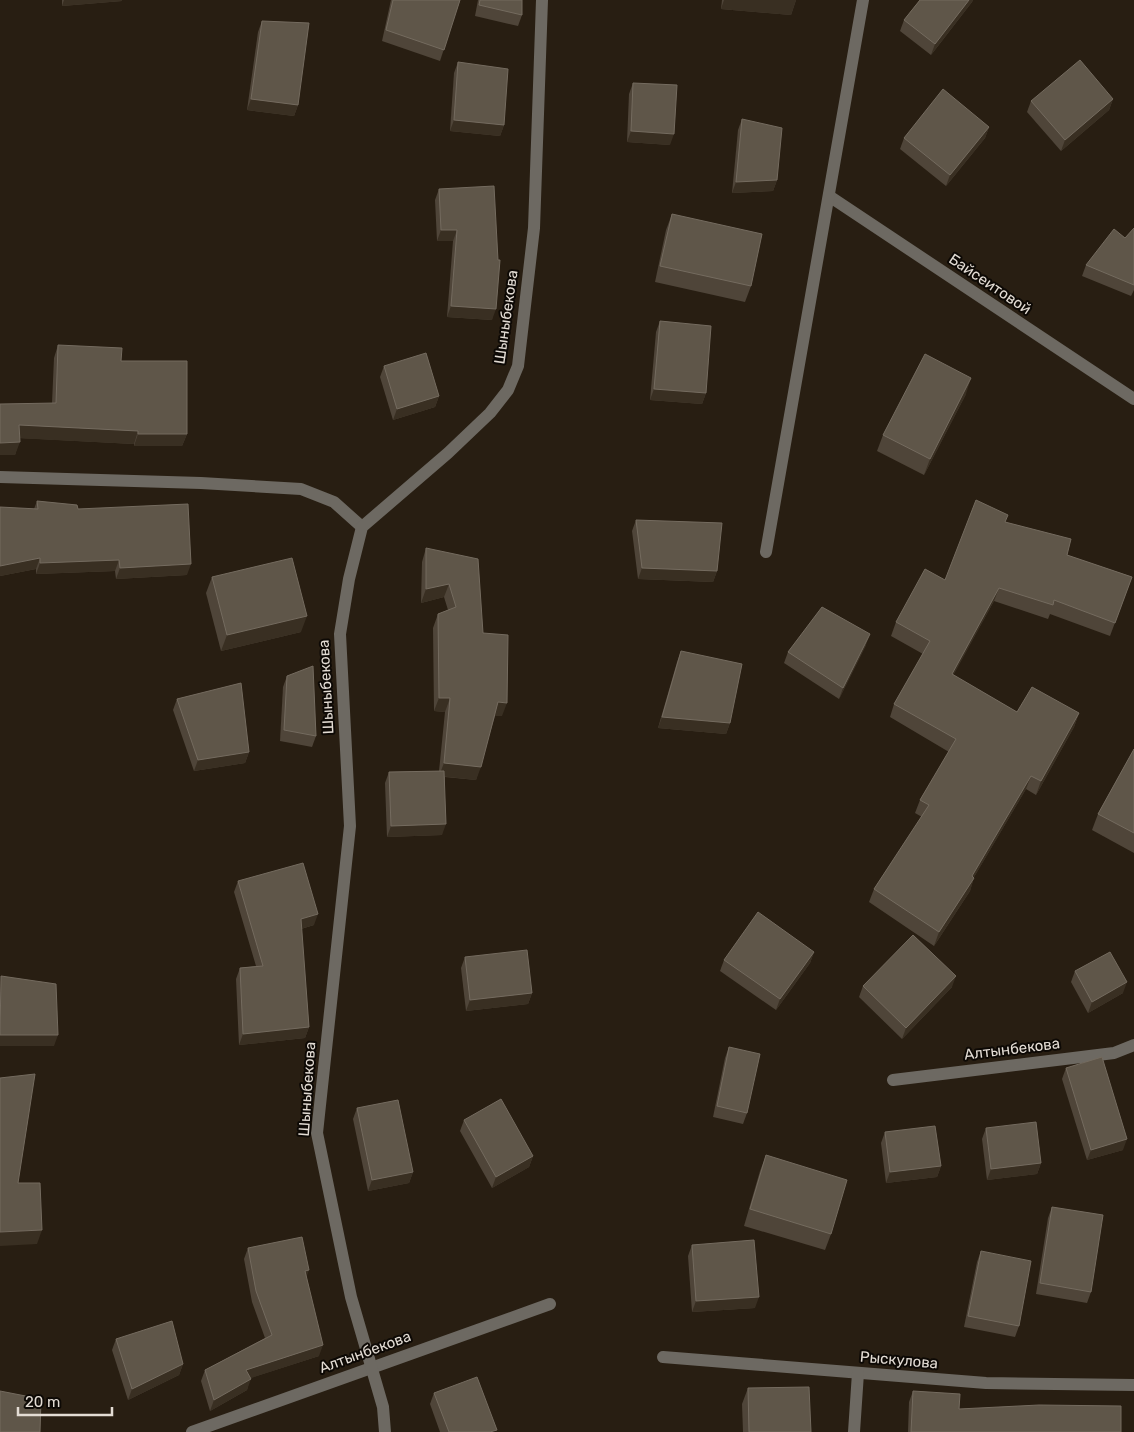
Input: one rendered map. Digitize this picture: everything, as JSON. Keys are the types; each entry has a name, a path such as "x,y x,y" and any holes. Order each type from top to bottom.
{"street":[{"name":"Шыныбекова","path":"385,1432 383,1407 351,1298 317,1133 350,826 340,634 349,579 362,527 448,453 490,412 508,390 518,366 534,228 542,0"},
{"path":"766,552 863,0"},
{"name":"Байсеитовой","path":"829,196 1134,399"},
{"path":"0,477 200,483 301,489 334,502 362,527"},
{"name":"Алтынбекова","path":"893,1080 1114,1054 1134,1045"},
{"name":"Алтынбекова","path":"192,1432 550,1304"},
{"name":"Рыскулова","path":"663,1357 986,1383 1134,1385"},
{"path":"854,1432 858,1373"}],"building":[{"path":"393,0 460,0 444,50 386,30"},
{"path":"480,0 522,0 522,15 479,5"},
{"path":"920,0 969,0 935,44 904,20"},
{"path":"262,21 309,23 298,105 251,99"},
{"path":"1080,60 1113,99 1065,140 1031,101"},
{"path":"458,62 508,69 504,125 454,120"},
{"path":"633,83 677,85 674,134 631,131"},
{"path":"943,89 989,127 950,175 904,138"},
{"path":"742,119 782,128 777,180 736,182"},
{"path":"494,186 498,260 500,260 496,309 451,306 457,230 441,230 439,189"},
{"path":"672,214 762,234 751,286 660,266"},
{"path":"1134,228 1134,285 1086,265 1114,229 1125,238"},
{"path":"660,321 711,326 706,393 654,389"},
{"path":"58,345 122,348 121,361 187,361 187,434 138,434 138,431 19,425 20,442 0,443 0,404 56,403"},
{"path":"426,353 439,396 397,409 384,366"},
{"path":"925,354 971,378 930,459 883,435"},
{"path":"976,500 1008,515 1005,522 1071,539 1067,555 1132,577 1115,623 1054,600 1053,605 999,588 952,674 1017,712 1032,687 1079,713 1041,781 1031,776 972,876 974,878 939,932 874,889 929,805 920,800 956,739 894,704 930,641 896,622 925,569 945,580"},
{"path":"37,501 77,505 78,509 188,504 191,564 120,568 119,560 40,563 40,558 0,566 0,507 38,509"},
{"path":"636,520 722,523 717,571 642,568"},
{"path":"426,548 478,559 483,633 508,635 507,703 498,702 481,767 444,763 450,698 439,698 438,614 456,607 449,584 426,589"},
{"path":"292,558 307,616 227,635 212,577"},
{"path":"822,607 870,634 843,688 788,652"},
{"path":"681,651 742,664 730,723 662,717"},
{"path":"313,666 316,736 284,730 287,676"},
{"path":"241,683 249,752 198,760 177,699"},
{"path":"1134,749 1134,833 1098,814"},
{"path":"444,771 446,824 391,826 389,772"},
{"path":"303,863 318,914 301,919 309,1027 243,1034 240,968 263,966 238,881"},
{"path":"758,912 814,952 780,999 724,960"},
{"path":"913,935 956,976 906,1028 863,986"},
{"path":"527,950 532,993 470,1000 465,957"},
{"path":"1110,952 1127,982 1092,1002 1075,971"},
{"path":"1,976 56,984 58,1035 0,1035"},
{"path":"729,1047 760,1054 747,1113 717,1106"},
{"path":"1102,1057 1127,1139 1091,1150 1066,1068"},
{"path":"35,1074 18,1183 40,1183 42,1230 0,1232 0,1078"},
{"path":"501,1099 533,1156 496,1177 464,1120"},
{"path":"398,1100 413,1172 372,1180 357,1108"},
{"path":"1036,1122 1041,1163 991,1169 986,1128"},
{"path":"935,1126 941,1166 890,1172 885,1132"},
{"path":"766,1155 847,1180 831,1234 750,1209"},
{"path":"1052,1207 1103,1215 1091,1292 1040,1283"},
{"path":"302,1237 309,1270 305,1271 323,1345 246,1370 251,1379 214,1400 205,1370 272,1335 256,1291 248,1248"},
{"path":"754,1240 759,1297 696,1301 692,1245"},
{"path":"981,1251 1031,1261 1019,1326 968,1316"},
{"path":"172,1321 183,1364 132,1389 116,1339"},
{"path":"477,1377 497,1430 490,1432 449,1432 434,1393"},
{"path":"809,1387 811,1432 749,1432 748,1388"},
{"path":"0,1391 41,1399 40,1432 0,1432"},
{"path":"913,1391 960,1394 959,1409 1039,1405 1121,1406 1121,1432 911,1432"}]}
